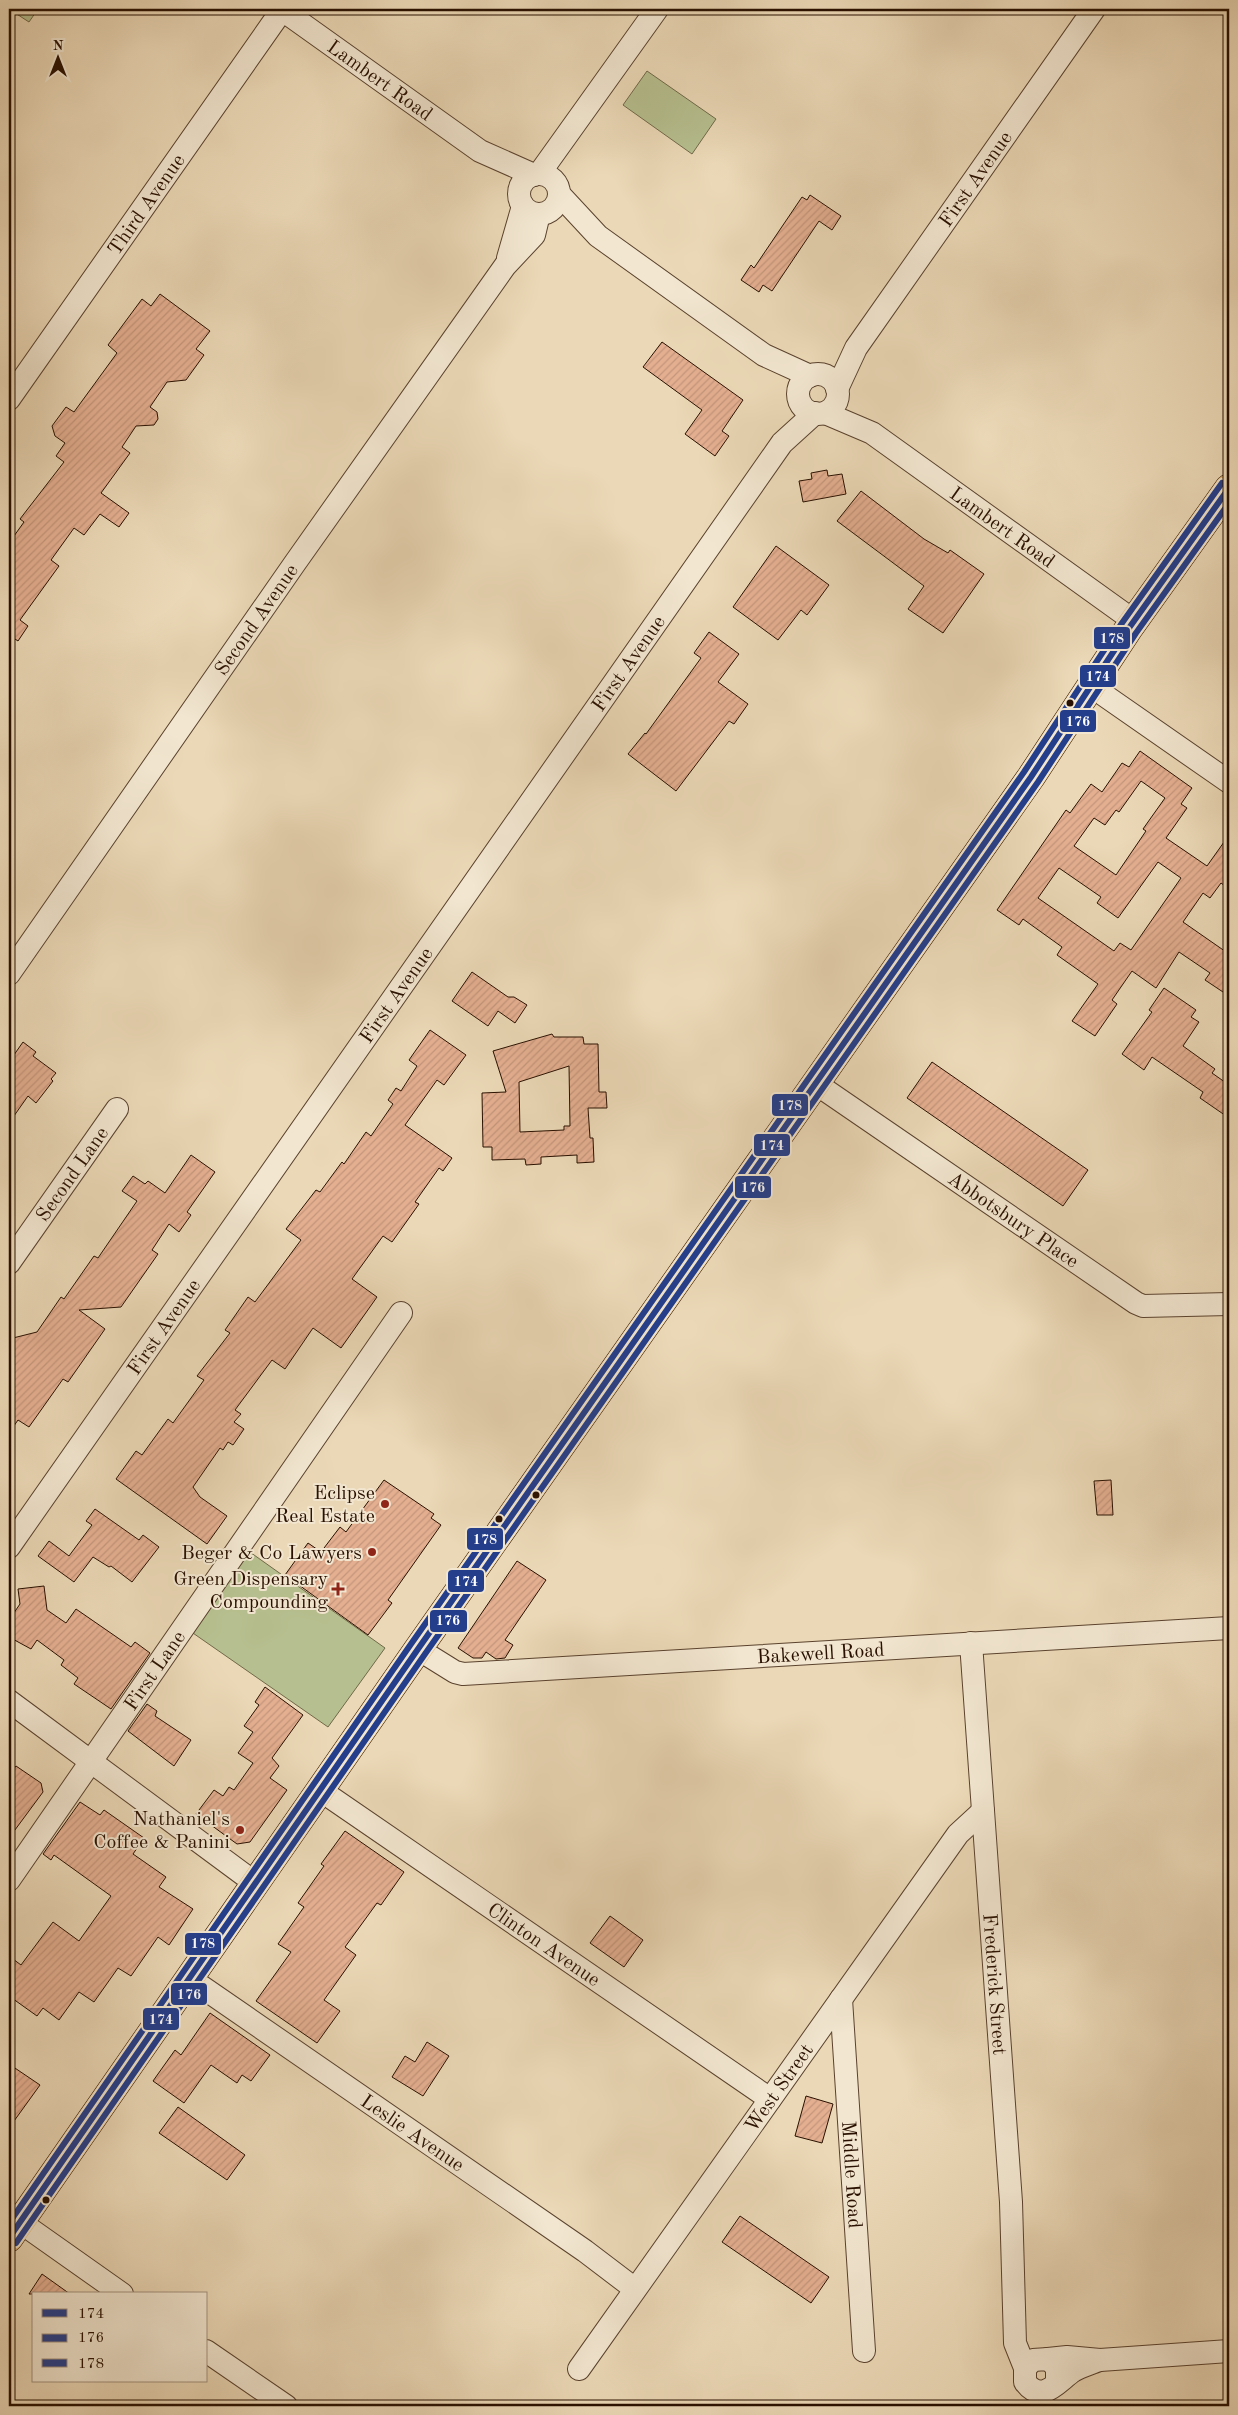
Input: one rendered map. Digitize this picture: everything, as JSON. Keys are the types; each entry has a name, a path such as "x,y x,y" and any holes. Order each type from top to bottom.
{"main road":[{"path":"15,2230 418,1648 1031,777 1134,620 1229,488"}],"street":[{"name":"Lambert Road","path":"282,9 480,151 546,180 598,236 1134,620"},
{"name":"Third Avenue","path":"9,399 282,9"},
{"path":"546,180 525,180 531,207 553,208 546,180 553,153 568,135 657,9"},
{"name":"First Avenue","path":"9,1546 782,443 818,394 856,348 1094,9"},
{"name":"Lambert Road","path":"480,151 531,207 598,236"},
{"name":"Second Avenue","path":"9,974 295,563 505,266 531,207"},
{"path":"1091,686 1229,782"},
{"name":"Abbotsbury Place","path":"815,1083 1136,1303 1143,1306 1229,1304"},
{"name":"Second Lane","path":"9,1263 117,1109"},
{"name":"First Lane","path":"9,1880 401,1313"},
{"name":"Bakewell Road","path":"418,1648 455,1672 463,1674 1229,1628"},
{"name":"Frederick Street","path":"971,1644 1010,2202 1016,2326 1015,2343 1036,2362"},
{"path":"9,1701 254,1883"},
{"name":"Clinton Avenue","path":"320,1790 770,2099"},
{"name":"West Street","path":"579,2369 958,1834 983,1811"},
{"name":"Leslie Avenue","path":"189,1978 585,2251 635,2289"},
{"name":"Middle Road","path":"841,1999 864,2351"},
{"path":"15,2230 119,2292"},
{"path":"1036,2362 1067,2357 1100,2360 1229,2351"},
{"path":"208,2353 286,2406"},
{"path":"1049,2395 1075,2370 1100,2360"},
{"path":"1036,2362 1025,2382 1049,2395"},
{"path":"1036,2362 1057,2367 1059,2375 1049,2395"}],"green space":[{"path":"9,9 38,9 29,22"},
{"path":"647,71 716,119 692,154 623,105"},
{"path":"247,1550 385,1648 328,1727 190,1631"}],"building":[{"path":"810,195 841,216 832,230 819,221 772,291 763,285 759,292 741,280 751,265 754,268 802,197 807,200"},
{"path":"160,294 210,331 196,349 204,355 186,380 167,382 150,407 157,412 158,419 154,425 136,426 122,447 130,453 101,493 129,513 119,527 100,514 84,535 74,528 51,560 59,566 20,620 28,626 18,641 9,635 9,543 24,522 20,519 64,462 56,456 65,443 55,436 52,426 66,407 74,412 117,353 108,345 142,299 151,306"},
{"path":"662,342 743,400 722,431 729,436 715,456 685,434 702,410 643,367"},
{"path":"827,470 828,476 842,474 846,494 803,502 799,481 812,479 811,473"},
{"path":"861,491 924,539 948,553 950,550 984,574 943,633 908,609 924,586 837,521"},
{"path":"776,546 829,585 807,615 801,610 778,640 733,607"},
{"path":"709,632 739,654 718,682 748,704 734,724 729,721 676,791 628,754 646,734 701,658 694,653"},
{"path":"1140,751 1192,788 1181,804 1187,808 1166,838 1207,866 1229,835 1229,889 1221,883 1210,898 1203,893 1183,922 1229,954 1229,996 1205,980 1210,973 1179,952 1156,988 1132,971 1112,1000 1117,1004 1095,1036 1072,1021 1098,984 1057,955 1062,947 1023,919 1019,925 997,910 1066,810 1070,813 1091,784 1102,792 1122,763 1129,767","holes":["1141,781 1165,798 1143,829 1146,831 1116,875 1074,846 1094,818 1105,825 1116,810 1119,812","1158,862 1181,878 1131,950 1120,943 1114,951 1038,898 1059,868 1101,897 1097,903 1118,918"]},
{"path":"472,972 508,997 514,997 527,1005 515,1023 498,1011 488,1026 452,1001"},
{"path":"1164,988 1196,1010 1191,1017 1199,1022 1183,1046 1215,1069 1212,1073 1229,1085 1229,1118 1200,1098 1203,1092 1152,1057 1144,1070 1122,1054 1152,1012 1149,1010"},
{"path":"430,1030 466,1055 444,1085 437,1080 405,1125 452,1158 443,1171 439,1168 415,1202 419,1204 392,1242 383,1236 352,1279 377,1297 341,1348 313,1328 285,1369 272,1360 235,1410 241,1414 234,1422 244,1429 233,1445 228,1442 223,1450 220,1448 193,1487 200,1497 227,1516 207,1544 116,1479 136,1451 142,1455 168,1419 173,1423 204,1380 197,1376 230,1333 225,1330 248,1297 255,1302 301,1240 286,1229 316,1190 320,1192 342,1162 344,1164 366,1132 371,1136 393,1104 388,1100 396,1088 401,1091 417,1066 409,1060"},
{"path":"552,1034 554,1037 583,1037 584,1044 598,1044 599,1092 606,1092 607,1108 588,1108 590,1138 593,1138 594,1162 577,1163 577,1155 541,1157 541,1164 526,1165 525,1159 492,1160 492,1147 483,1147 482,1093 506,1092 493,1051","holes":["569,1066 570,1126 564,1126 564,1130 520,1132 519,1082"]},
{"path":"23,1042 36,1052 33,1056 56,1073 51,1079 53,1081 36,1103 28,1096 9,1123 9,1062"},
{"path":"932,1062 1088,1170 1063,1206 907,1098"},
{"path":"191,1155 215,1172 187,1212 191,1215 179,1232 169,1224 152,1250 158,1254 121,1307 79,1310 105,1329 68,1382 63,1379 29,1427 18,1420 9,1433 9,1344 13,1338 37,1332 61,1297 64,1299 94,1256 98,1258 137,1201 122,1191 133,1176 145,1184 148,1181 165,1193"},
{"path":"384,1480 434,1514 431,1518 441,1525 388,1600 392,1603 368,1635 285,1575 308,1543 321,1552 340,1527 346,1532"},
{"path":"1111,1480 1113,1515 1097,1515 1094,1481"},
{"path":"95,1509 139,1540 143,1535 159,1547 132,1582 111,1566 109,1567 93,1557 74,1582 38,1556 49,1541 69,1556 92,1525 86,1521"},
{"path":"517,1561 546,1580 505,1640 513,1645 505,1658 496,1659 486,1652 482,1658 473,1658 458,1648"},
{"path":"44,1586 47,1610 66,1623 76,1609 131,1647 135,1642 150,1653 111,1709 74,1684 78,1678 61,1665 64,1660 37,1640 31,1649 9,1637 9,1620 20,1604 18,1589"},
{"path":"265,1687 303,1715 272,1758 279,1766 270,1778 287,1790 250,1842 237,1844 196,1814 214,1790 223,1796 229,1787 234,1790 253,1763 238,1753 253,1732 244,1726 259,1705 255,1702"},
{"path":"147,1704 157,1711 155,1716 191,1740 174,1766 128,1731"},
{"path":"16,1766 41,1783 43,1792 9,1838 9,1775"},
{"path":"80,1802 100,1815 104,1810 144,1838 133,1854 166,1877 159,1887 193,1909 169,1945 158,1937 131,1976 118,1968 94,2002 79,1992 59,2020 43,2008 37,2016 9,1996 9,1956 21,1965 53,1922 79,1941 111,1896 54,1855 51,1860 43,1854"},
{"path":"345,1831 404,1872 381,1905 377,1903 345,1947 356,1955 324,2000 340,2011 317,2043 256,2001 291,1952 278,1944 304,1907 298,1903 324,1866 321,1864"},
{"path":"610,1916 643,1940 624,1967 590,1943"},
{"path":"210,2013 270,2055 251,2081 242,2075 237,2083 211,2065 184,2103 153,2081 175,2050 181,2055"},
{"path":"427,2042 449,2056 423,2096 392,2077 405,2056 415,2062"},
{"path":"9,2064 40,2085 9,2128"},
{"path":"806,2096 833,2104 822,2143 795,2136"},
{"path":"178,2107 245,2155 227,2180 159,2133"},
{"path":"740,2216 829,2277 811,2303 722,2242"},
{"path":"42,2274 67,2292 32,2292 32,2294 29,2294"}],"transit line":[{"name":"178","path":"9,2223 411,1644 1024,772 1122,623 1222,483"},
{"name":"174","path":"9,2238 418,1649 1031,777 1129,628 1229,488"},
{"name":"176","path":"16,2243 425,1654 1038,782 1136,633 1229,503"}],"place":[{"name":"Eclipse Real Estate","path":"385,1504"},
{"name":"Beger & Co Lawyers","path":"372,1552"},
{"name":"Green Dispensary Compounding","path":"338,1589"},
{"name":"Nathaniel's Coffee & Panini","path":"240,1830"}]}
